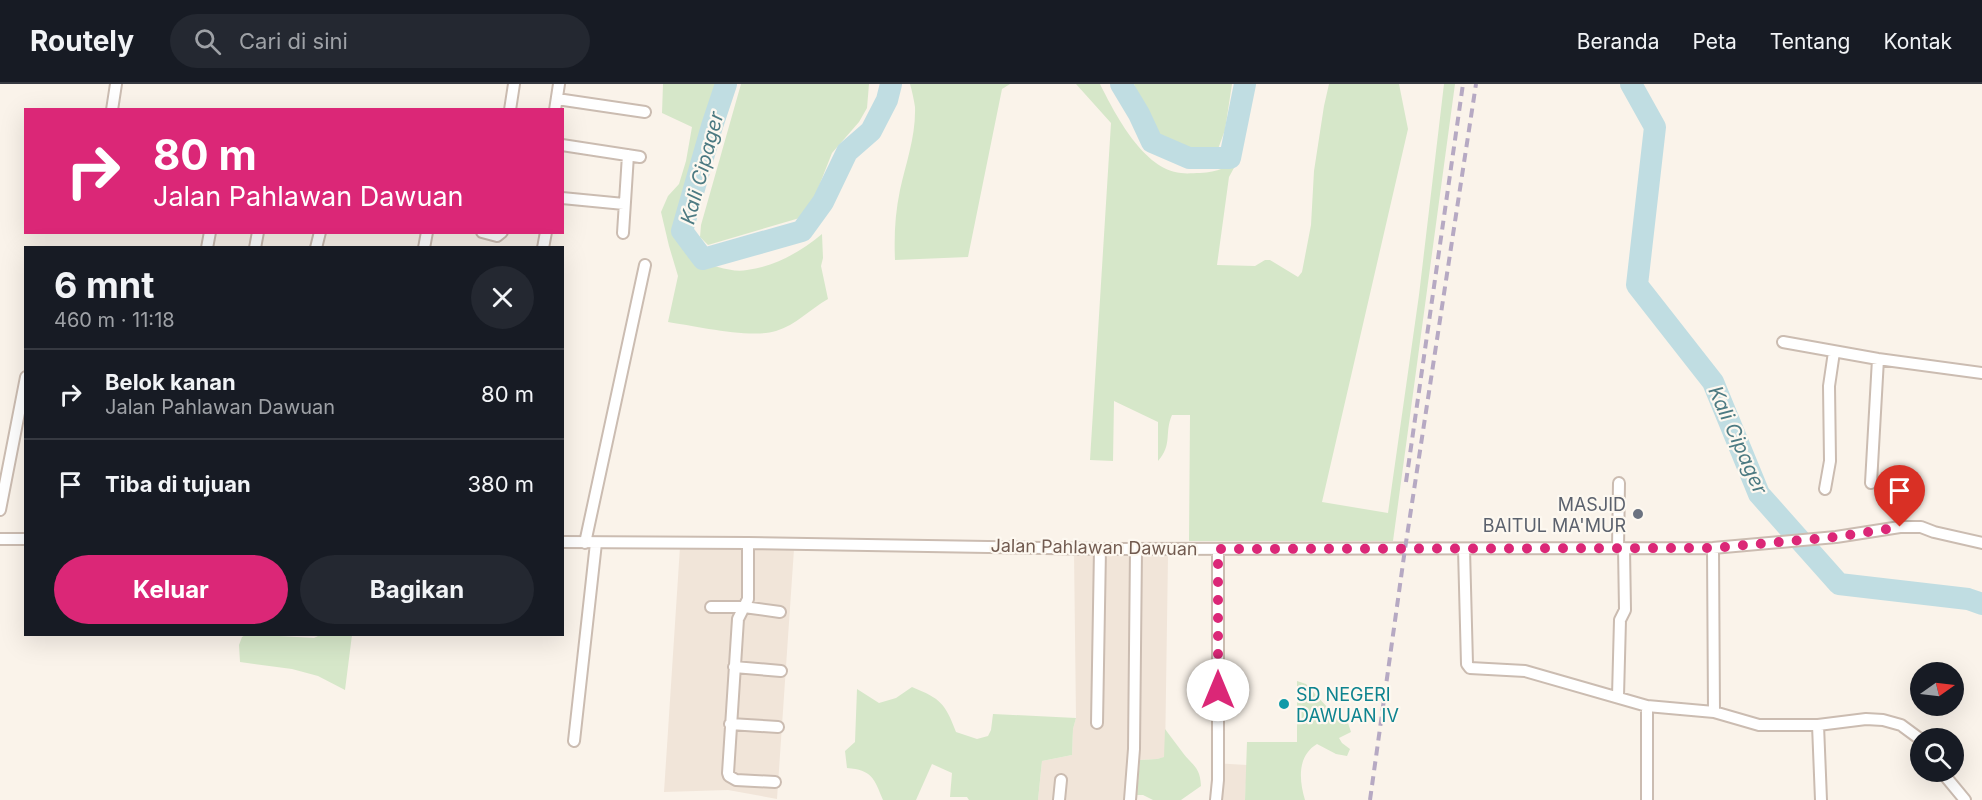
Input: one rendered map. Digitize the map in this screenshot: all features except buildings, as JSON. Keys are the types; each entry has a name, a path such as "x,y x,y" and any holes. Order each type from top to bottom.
{"street":[{"path":"112,108 116,84"},
{"path":"510,108 514,84"},
{"path":"559,84 556,104 645,112"},
{"path":"564,145 640,157"},
{"path":"623,233 628,155"},
{"path":"564,198 624,204"},
{"path":"574,741 590,543 645,265"},
{"path":"1783,342 1878,359 1982,373"},
{"path":"1825,489 1830,461 1830,386 1834,352"},
{"path":"1871,483 1878,359"},
{"path":"0,510 24,387"},
{"path":"1618,483 1625,610 1620,620 1618,696"},
{"name":"Jalan Pahlawan Dawuan","path":"564,542 1100,549 1713,548 1836,537 1900,527 1921,527 1982,543"},
{"path":"0,539 24,538"},
{"path":"748,543 747,599 738,619 728,773 736,780 775,782"},
{"path":"1713,548 1714,712"},
{"path":"1097,723 1100,549"},
{"path":"1130,800 1134,749 1136,549"},
{"path":"1216,800 1218,549"},
{"path":"1464,549 1467,664 1469,667 1525,671 1647,706 1714,712 1759,725 1818,725 1866,719 1883,720 1902,725 1910,731"},
{"path":"711,607 780,612"},
{"path":"734,667 781,671"},
{"path":"1647,706 1647,800"},
{"path":"730,724 778,727"},
{"path":"1818,725 1821,800"},
{"path":"1059,800 1061,780"},
{"path":"1950,782 1965,800"}],"shaded area":[{"path":"680,547 794,549 777,799 728,790 664,792"},
{"path":"1074,552 1168,556 1165,757 1140,760 1137,800 1038,800 1042,761 1072,755 1073,729 1076,718"},
{"path":"1213,763 1247,765 1245,800 1210,800"}],"green space":[{"path":"663,84 717,84 680,230 681,236 697,261 741,271 758,268 787,257 822,234 821,266 828,299 790,325 776,331 752,334 668,322 678,276 661,212 668,196 679,184 692,127 662,113"},
{"path":"741,84 869,84 867,108 859,122 832,153 810,209 803,217 708,245 700,237 701,225"},
{"path":"910,84 1010,84 1002,89 968,257 895,260 897,208 915,118"},
{"path":"1076,84 1100,84 1132,139 1155,162 1168,170 1181,173 1212,172 1227,166 1241,155 1229,177 1217,265 1255,266 1265,260 1270,260 1298,277 1302,272 1311,225 1314,171 1329,84 1399,84 1408,129 1322,502 1388,513 1419,295 1444,84 1455,84 1393,541 1189,541 1190,415 1172,415 1167,444 1158,461 1158,422 1114,401 1113,461 1090,460 1111,123"},
{"path":"1134,84 1232,84 1225,130 1218,149 1192,151 1166,140 1151,123"},
{"path":"352,636 345,690 318,676 292,669 240,662 239,645 242,637"},
{"path":"1297,681 1306,684 1328,708 1348,723 1351,732 1339,738 1350,749 1347,756 1336,754 1317,744 1310,749 1301,769 1305,800 1245,800 1247,742 1297,742"},
{"path":"912,687 941,703 949,714 956,732 977,739 988,736 993,714 1076,718 1073,729 1072,755 1042,761 1038,800 969,800 967,797 950,797 952,773 932,764 916,800 883,800 871,776 862,771 847,768 845,751 855,742 857,689 879,703 896,698"},
{"path":"1165,729 1199,775 1201,786 1181,800 1153,800 1137,795 1140,760 1164,757"}],"waterway":[{"name":"Kali Cipager","path":"726,84 682,231 703,259 802,231 823,202 847,152 871,131 887,100 891,84"},
{"name":"Kali Cipager","path":"1121,84 1152,142 1189,158 1230,158 1245,84"},
{"name":"Kali Cipager","path":"1631,84 1655,127 1637,285 1713,382 1759,494 1839,584 1968,599 1982,604"}],"railway":[{"path":"1406,482 1463,84"},
{"path":"1370,800 1405,549 1476,84"}],"place":[{"name":"MASJID BAITUL MA'MUR","path":"1638,514"},
{"name":"SD NEGERI DAWUAN IV","path":"1284,704"}],"route":[{"path":"1218,690 1218,549 1713,548 1836,537 1900,527"}]}
